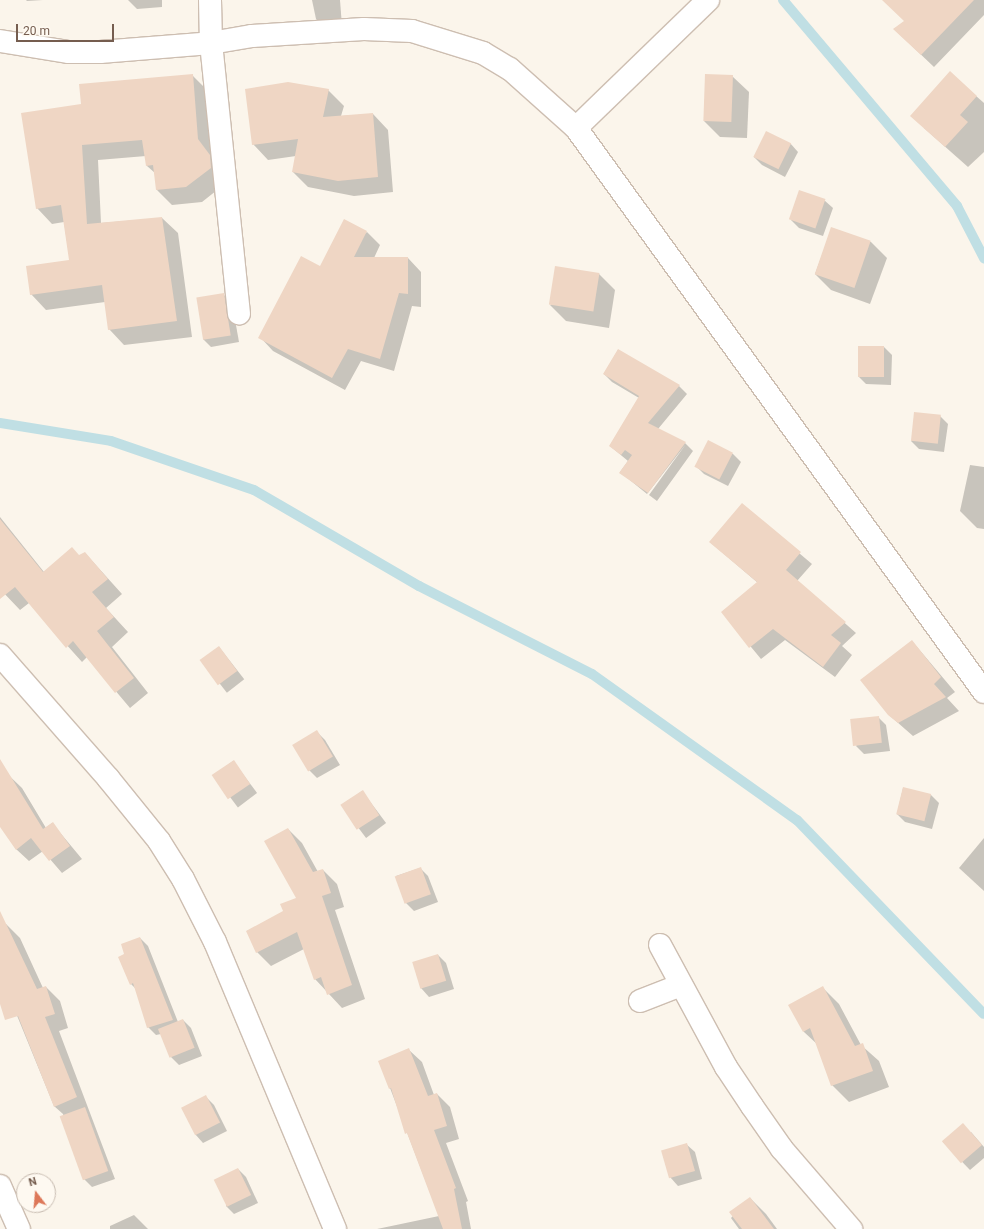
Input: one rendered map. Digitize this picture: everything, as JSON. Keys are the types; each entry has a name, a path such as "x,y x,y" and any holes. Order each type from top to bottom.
{"street":[{"path":"210,0 211,43 239,314"},
{"path":"576,128 708,0"},
{"path":"0,41 69,52 211,43 252,36 364,29 412,31 482,53 510,69 576,128 984,692"},
{"path":"0,655 108,778 159,841 183,879 215,942 335,1229"},
{"path":"660,945 726,1067 752,1106 782,1149 851,1229"},
{"path":"640,1001 681,985"},
{"path":"0,1186 19,1229"}],"building":[{"path":"882,0 974,0 921,55 893,29 904,21"},
{"path":"950,71 977,96 960,115 968,122 945,147 910,116"},
{"path":"193,74 198,139 210,155 211,168 186,187 156,190 153,165 146,166 142,140 82,145 87,224 162,217 177,321 108,330 102,285 30,295 26,266 69,260 61,205 36,209 21,113 81,104 79,84"},
{"path":"705,74 733,75 731,122 703,121"},
{"path":"288,82 329,89 323,117 373,113 378,177 338,181 292,172 298,139 252,145 245,89"},
{"path":"766,131 791,143 778,169 753,157"},
{"path":"799,190 825,199 815,228 789,219"},
{"path":"344,219 367,231 354,257 408,257 408,294 399,293 380,359 348,349 332,378 258,338 301,256 320,266"},
{"path":"831,227 871,241 854,288 815,274"},
{"path":"555,266 599,273 593,312 549,305"},
{"path":"224,293 231,335 203,340 196,297"},
{"path":"858,346 884,346 884,377 858,377"},
{"path":"618,349 680,385 648,423 686,442 648,493 619,473 632,455 625,450 621,455 609,446 639,396 603,374"},
{"path":"914,412 941,415 938,444 911,441"},
{"path":"708,440 733,453 719,479 694,467"},
{"path":"742,503 801,552 786,570 846,622 831,635 841,643 823,667 773,629 749,648 721,612 757,582 709,542"},
{"path":"0,519 43,572 72,547 79,555 85,552 108,579 92,592 114,617 97,631 134,678 115,693 73,641 66,648 15,587 0,599"},
{"path":"912,640 941,677 934,684 946,697 898,723 888,715 860,680"},
{"path":"219,646 237,671 218,685 200,660"},
{"path":"879,716 882,743 853,746 850,719"},
{"path":"317,730 333,757 308,772 292,745"},
{"path":"0,759 43,829 53,822 70,846 49,861 31,838 16,850 0,827"},
{"path":"234,760 250,784 228,799 212,775"},
{"path":"903,787 931,794 924,821 896,814"},
{"path":"363,790 379,815 357,830 340,805"},
{"path":"288,828 313,872 323,869 331,893 322,896 352,985 327,995 321,977 314,980 297,932 256,953 246,931 283,911 280,904 296,898 264,841"},
{"path":"421,867 431,894 405,904 395,877"},
{"path":"0,911 37,989 46,986 55,1014 45,1017 77,1097 54,1107 18,1016 5,1020 0,1004"},
{"path":"140,937 173,1020 147,1028 133,983 130,985 118,957 124,954 121,944"},
{"path":"438,954 446,981 420,989 412,962"},
{"path":"823,986 855,1046 863,1043 873,1071 831,1086 810,1028 803,1032 788,1005"},
{"path":"183,1019 195,1048 170,1058 158,1029"},
{"path":"409,1048 428,1096 437,1093 447,1126 434,1130 456,1188 454,1189 462,1229 443,1229 407,1133 405,1134 391,1088 389,1089 378,1061"},
{"path":"206,1095 220,1123 195,1135 181,1108"},
{"path":"85,1107 108,1171 83,1180 60,1116"},
{"path":"963,1123 982,1145 961,1163 942,1141"},
{"path":"687,1143 695,1171 669,1178 661,1150"},
{"path":"238,1168 251,1195 227,1207 214,1180"},
{"path":"750,1197 774,1229 742,1229 729,1212"}],"waterway":[{"path":"783,0 957,206 984,258"},
{"path":"0,423 111,441 254,490 419,586 592,674 797,820 984,1014"}]}
